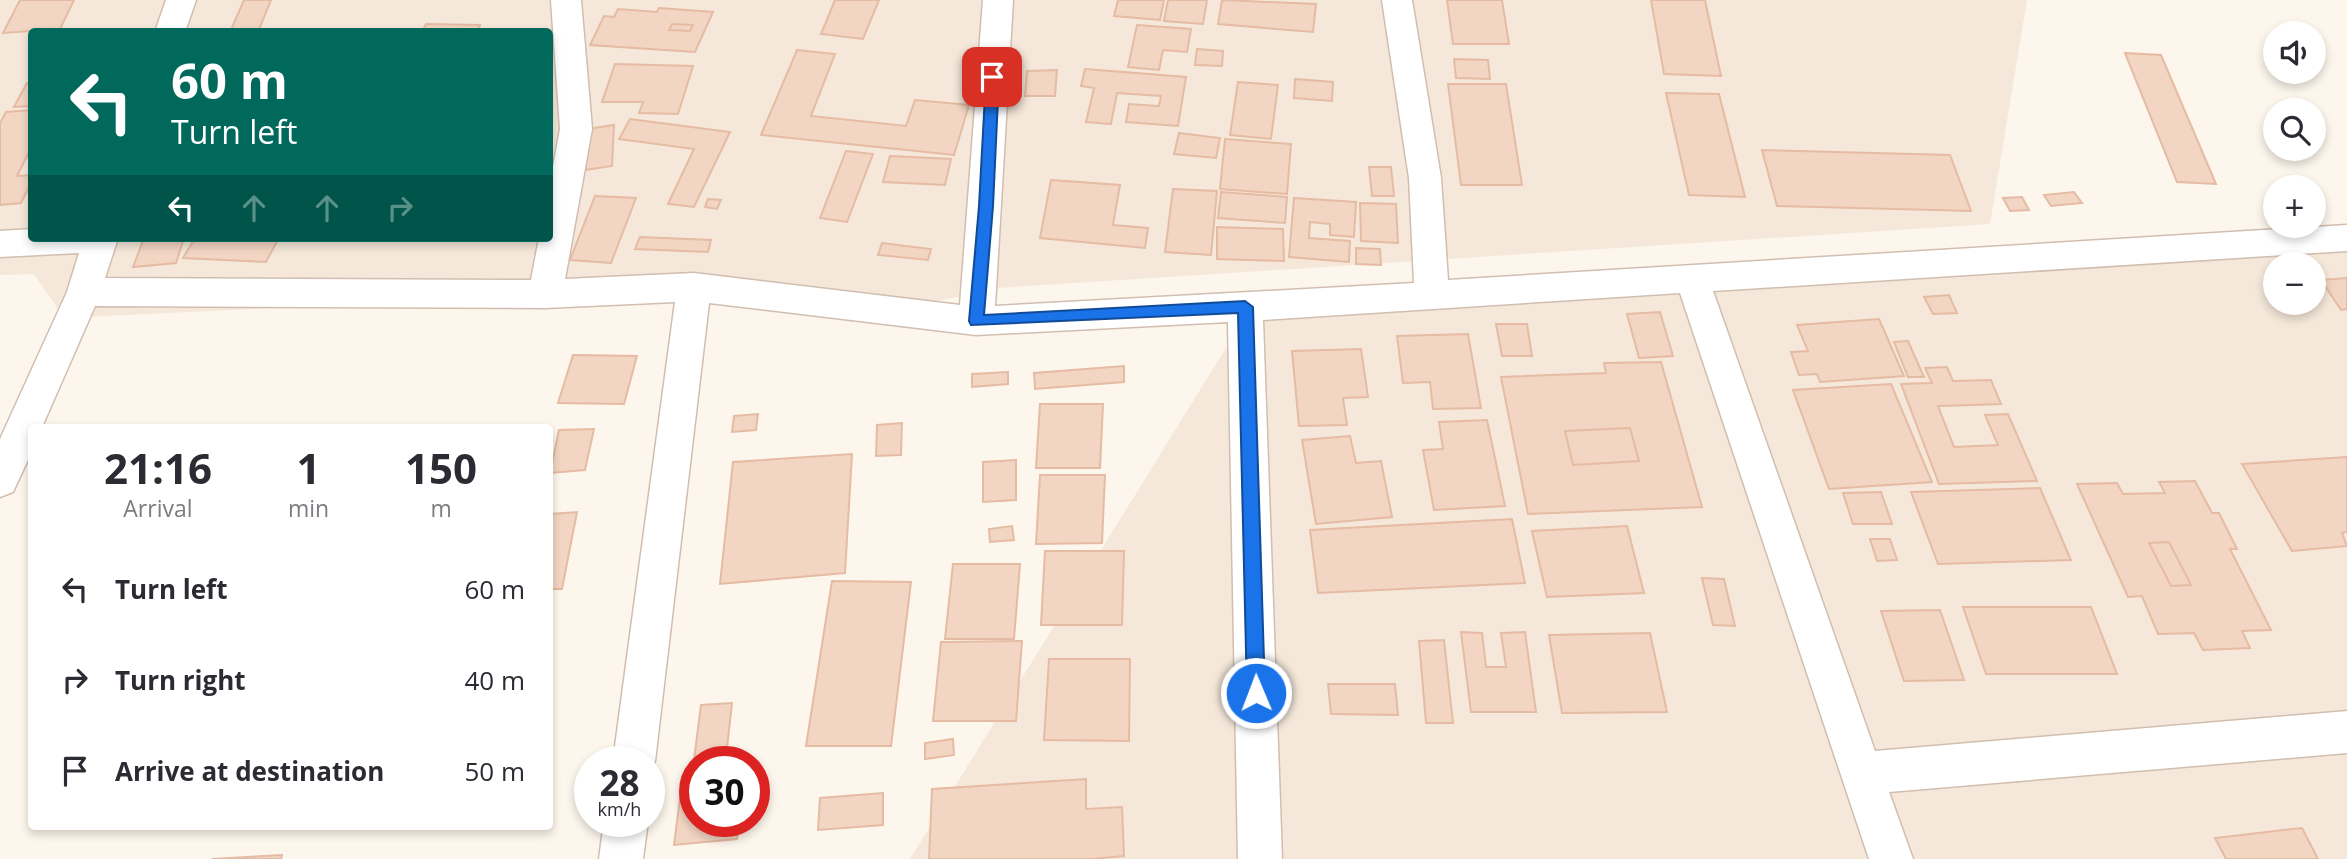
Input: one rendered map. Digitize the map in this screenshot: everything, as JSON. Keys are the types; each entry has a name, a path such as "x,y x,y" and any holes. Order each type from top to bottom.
{"street":[{"path":"171,28 181,0"},
{"path":"545,294 576,129 565,0"},
{"path":"976,321 999,0"},
{"path":"1397,0 1425,178 1432,295"},
{"path":"84,292 545,294 694,287 976,321 1245,307 2347,238"},
{"path":"0,244 40,242"},
{"path":"0,480 84,292 100,242"},
{"path":"1692,279 1891,859"},
{"path":"636,746 694,287"},
{"path":"1245,307 1260,859"},
{"path":"1861,773 2347,732"},
{"path":"621,859 624,837"}],"shaded area":[{"path":"0,0 2027,0 1990,224 997,288 907,308 664,289 64,318 34,274 0,275"},
{"path":"2347,232 2347,859 910,859 1242,322 2273,238 2326,238 2326,234"}],"building":[{"path":"20,0 74,0 60,28 28,28 28,31 3,33"},
{"path":"244,0 271,0 260,28 232,28"},
{"path":"835,0 879,0 863,39 821,34"},
{"path":"1118,0 1164,0 1160,20 1114,16"},
{"path":"1168,0 1207,0 1203,24 1164,21"},
{"path":"1222,0 1316,4 1313,32 1218,24"},
{"path":"1447,0 1502,0 1509,44 1453,44"},
{"path":"1651,0 1705,0 1721,76 1664,74"},
{"path":"659,8 713,12 695,52 590,45 604,16 614,17 618,9 657,12","holes":["672,24 693,25 690,31 669,30"]},
{"path":"426,24 480,25 479,28 424,28"},
{"path":"672,24 693,25 690,31 669,30"},
{"path":"1137,25 1191,29 1187,52 1163,50 1159,70 1128,67"},
{"path":"1197,49 1223,51 1222,66 1195,65"},
{"path":"797,50 835,54 811,116 906,126 915,100 969,105 954,155 761,135"},
{"path":"2125,53 2161,55 2216,184 2177,182"},
{"path":"1454,59 1488,60 1490,79 1456,78"},
{"path":"615,64 693,66 678,114 639,113 643,102 602,102"},
{"path":"1085,69 1186,77 1178,126 1126,122 1129,104 1159,106 1161,96 1117,93 1111,124 1086,122 1094,88 1081,86"},
{"path":"1057,70 1055,96 1025,96 1027,71"},
{"path":"1295,79 1333,82 1332,101 1294,98"},
{"path":"1238,82 1278,85 1271,139 1230,135"},
{"path":"27,83 28,106 14,107"},
{"path":"1448,84 1506,84 1522,185 1461,185"},
{"path":"1666,93 1719,94 1745,197 1689,195"},
{"path":"28,110 28,154 17,176 28,175 28,189 21,203 0,205 0,123 6,112"},
{"path":"630,119 730,132 694,207 668,204 694,149 619,139"},
{"path":"614,125 612,166 585,170 587,129"},
{"path":"1179,133 1220,138 1216,158 1174,154"},
{"path":"1225,139 1291,144 1287,194 1220,189"},
{"path":"1762,150 1950,155 1971,211 1777,206"},
{"path":"846,151 873,154 847,222 820,218"},
{"path":"890,156 951,159 945,185 883,182"},
{"path":"1369,167 1391,167 1394,196 1372,196"},
{"path":"1051,180 1120,185 1113,225 1148,228 1145,248 1040,238"},
{"path":"1173,189 1217,191 1211,255 1165,252"},
{"path":"1221,192 1287,197 1285,223 1218,218"},
{"path":"2074,192 2082,203 2051,206 2044,195"},
{"path":"595,196 636,198 611,263 570,260"},
{"path":"2022,197 2029,210 2010,211 2003,198"},
{"path":"1294,198 1356,202 1354,237 1330,235 1330,224 1310,222 1309,238 1350,241 1349,262 1289,257"},
{"path":"708,199 721,200 717,209 705,207"},
{"path":"1360,203 1396,204 1398,243 1361,241"},
{"path":"1217,227 1283,229 1284,261 1217,259"},
{"path":"640,237 711,240 708,252 635,249"},
{"path":"142,242 183,242 176,263 133,267"},
{"path":"193,242 277,242 266,262 183,258"},
{"path":"882,243 931,249 928,260 878,255"},
{"path":"1356,248 1380,249 1381,265 1356,264"},
{"path":"2347,278 2347,309 2341,310 2326,288 2326,280"},
{"path":"1949,295 1957,313 1933,314 1924,297"},
{"path":"1660,312 1673,356 1639,358 1627,314"},
{"path":"1879,319 1904,376 1820,382 1817,374 1799,375 1791,352 1808,351 1797,325"},
{"path":"1496,324 1527,324 1532,356 1502,356"},
{"path":"1468,334 1481,408 1433,409 1430,382 1403,383 1397,336"},
{"path":"1908,341 1924,377 1908,377 1894,342"},
{"path":"1361,349 1368,397 1343,398 1347,425 1299,426 1292,351"},
{"path":"573,355 637,356 624,404 558,403"},
{"path":"1661,362 1702,507 1528,514 1501,377 1606,373 1604,363","holes":["1630,428 1639,461 1573,465 1565,431"]},
{"path":"1124,366 1124,382 1035,389 1034,373"},
{"path":"1947,367 1953,381 1991,380 2001,404 1938,406 1954,447 1998,445 1985,415 2008,414 2037,481 1939,484 1901,384 1932,383 1925,368"},
{"path":"1008,372 1008,384 972,387 972,374"},
{"path":"1891,384 1932,482 1829,489 1793,390"},
{"path":"1040,404 1103,404 1100,468 1036,468"},
{"path":"758,414 756,430 732,432 734,416"},
{"path":"1487,420 1505,506 1434,510 1423,450 1443,449 1439,422"},
{"path":"902,423 901,455 876,456 877,425"},
{"path":"1630,428 1639,461 1573,465 1565,431"},
{"path":"594,429 585,470 553,473 559,430"},
{"path":"1350,436 1356,463 1381,461 1392,517 1316,524 1302,440"},
{"path":"852,454 845,573 720,584 733,462"},
{"path":"2347,457 2347,532 2342,533 2347,546 2292,551 2242,464"},
{"path":"1016,460 1016,500 983,502 983,462"},
{"path":"1040,475 1105,475 1102,543 1036,544"},
{"path":"2195,481 2212,513 2219,513 2237,549 2230,549 2271,630 2242,631 2250,648 2203,650 2194,633 2158,634 2142,596 2128,597 2077,484 2117,483 2123,494 2165,493 2159,482","holes":["2169,542 2191,585 2171,586 2149,543"]},
{"path":"2040,488 2071,560 1938,564 1911,492"},
{"path":"1881,492 1892,524 1853,524 1843,493"},
{"path":"577,512 562,589 553,589 553,514"},
{"path":"1512,519 1525,583 1318,593 1310,530"},
{"path":"1012,526 1014,540 990,542 989,529"},
{"path":"1627,526 1644,593 1547,597 1532,531"},
{"path":"1870,539 1890,539 1897,560 1877,561"},
{"path":"2169,542 2191,585 2171,586 2149,543"},
{"path":"1045,551 1124,551 1122,625 1041,625"},
{"path":"953,564 1020,564 1014,639 945,639"},
{"path":"1702,578 1724,579 1735,626 1713,625"},
{"path":"832,581 911,582 891,746 806,746"},
{"path":"1963,607 2091,607 2117,674 1986,674"},
{"path":"1940,610 1964,680 1904,681 1881,611"},
{"path":"1461,632 1482,633 1486,667 1506,667 1501,633 1525,632 1536,712 1471,712"},
{"path":"1650,633 1667,712 1562,713 1549,635"},
{"path":"1444,640 1453,723 1426,723 1419,641"},
{"path":"1022,641 1016,721 933,721 941,642"},
{"path":"1049,659 1130,659 1129,741 1044,740"},
{"path":"1328,684 1395,684 1398,715 1331,714"},
{"path":"732,703 727,746 696,746 701,705"},
{"path":"953,739 954,755 925,759 925,743"},
{"path":"1086,779 1086,809 1122,807 1124,856 1091,859 929,859 932,789"},
{"path":"883,793 883,825 818,830 820,798"},
{"path":"679,806 679,837 737,837 737,839 674,845"},
{"path":"2302,828 2318,859 2226,859 2215,838"},
{"path":"282,855 281,859 212,859"}],"route":[{"path":"992,77 986,206 976,321 1245,307 1256,693"}]}
